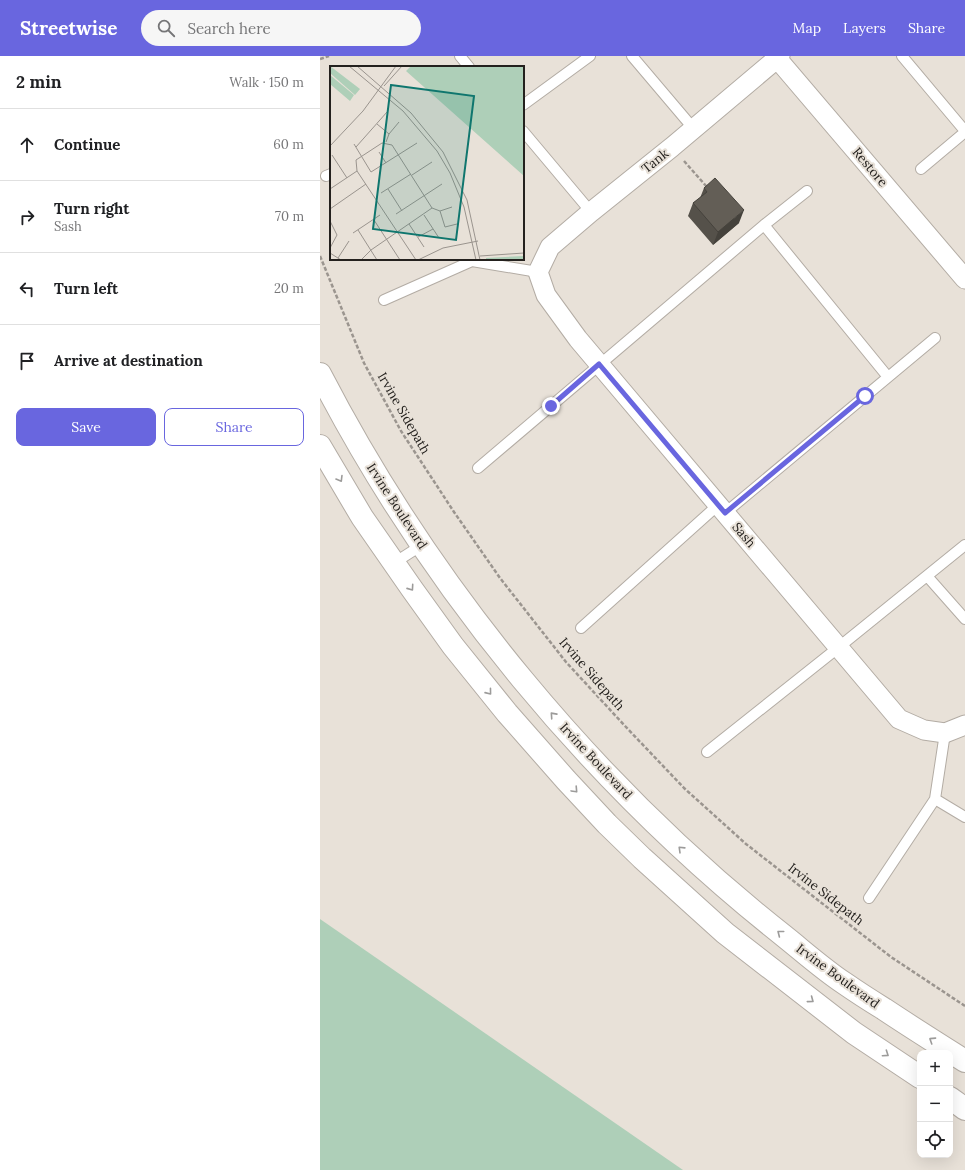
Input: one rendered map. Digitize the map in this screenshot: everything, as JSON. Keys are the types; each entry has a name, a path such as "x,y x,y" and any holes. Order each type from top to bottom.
{"main road":[{"name":"Irvine Boulevard","path":"320,374 372,468 422,545 485,632 550,711 606,773 684,851 753,912 844,983 965,1061"},
{"path":"320,446 362,517 453,646 507,713 566,780 622,839 687,900 725,933 854,1033 917,1075"},
{"path":"953,1100 965,1109"}],"street":[{"name":"Tank","path":"538,272 550,247 672,147 778,57"},
{"name":"Restore","path":"778,57 965,279"},
{"name":"Sash","path":"538,272 546,295 578,339 899,719 924,730 945,733 965,725"}],"lane":[{"path":"460,56 468,66"},
{"path":"524,104 590,56"},
{"path":"632,56 693,128"},
{"path":"902,56 965,131 922,169"},
{"path":"524,132 591,212"},
{"path":"478,468 764,225 807,191"},
{"path":"764,225 888,377"},
{"path":"384,300 472,260 538,272"},
{"path":"581,628 722,509 935,338"},
{"path":"394,563 422,545"},
{"path":"707,752 965,546"},
{"path":"927,576 965,619"},
{"path":"869,898 935,799 945,733"},
{"path":"935,799 965,817"}],"path":[{"path":"320,59 330,56"},
{"path":"672,147 710,191"},
{"name":"Irvine Sidepath","path":"320,256 364,362 401,431 454,512 500,578 566,662 684,788 746,844 891,957 965,1006"}],"green space":[{"path":"320,919 683,1170 320,1170"}],"building":[{"path":"715,178 744,210 718,232 693,203 707,192 704,188"}],"route":[{"path":"551,406 599,364 725,513 865,396"}]}
